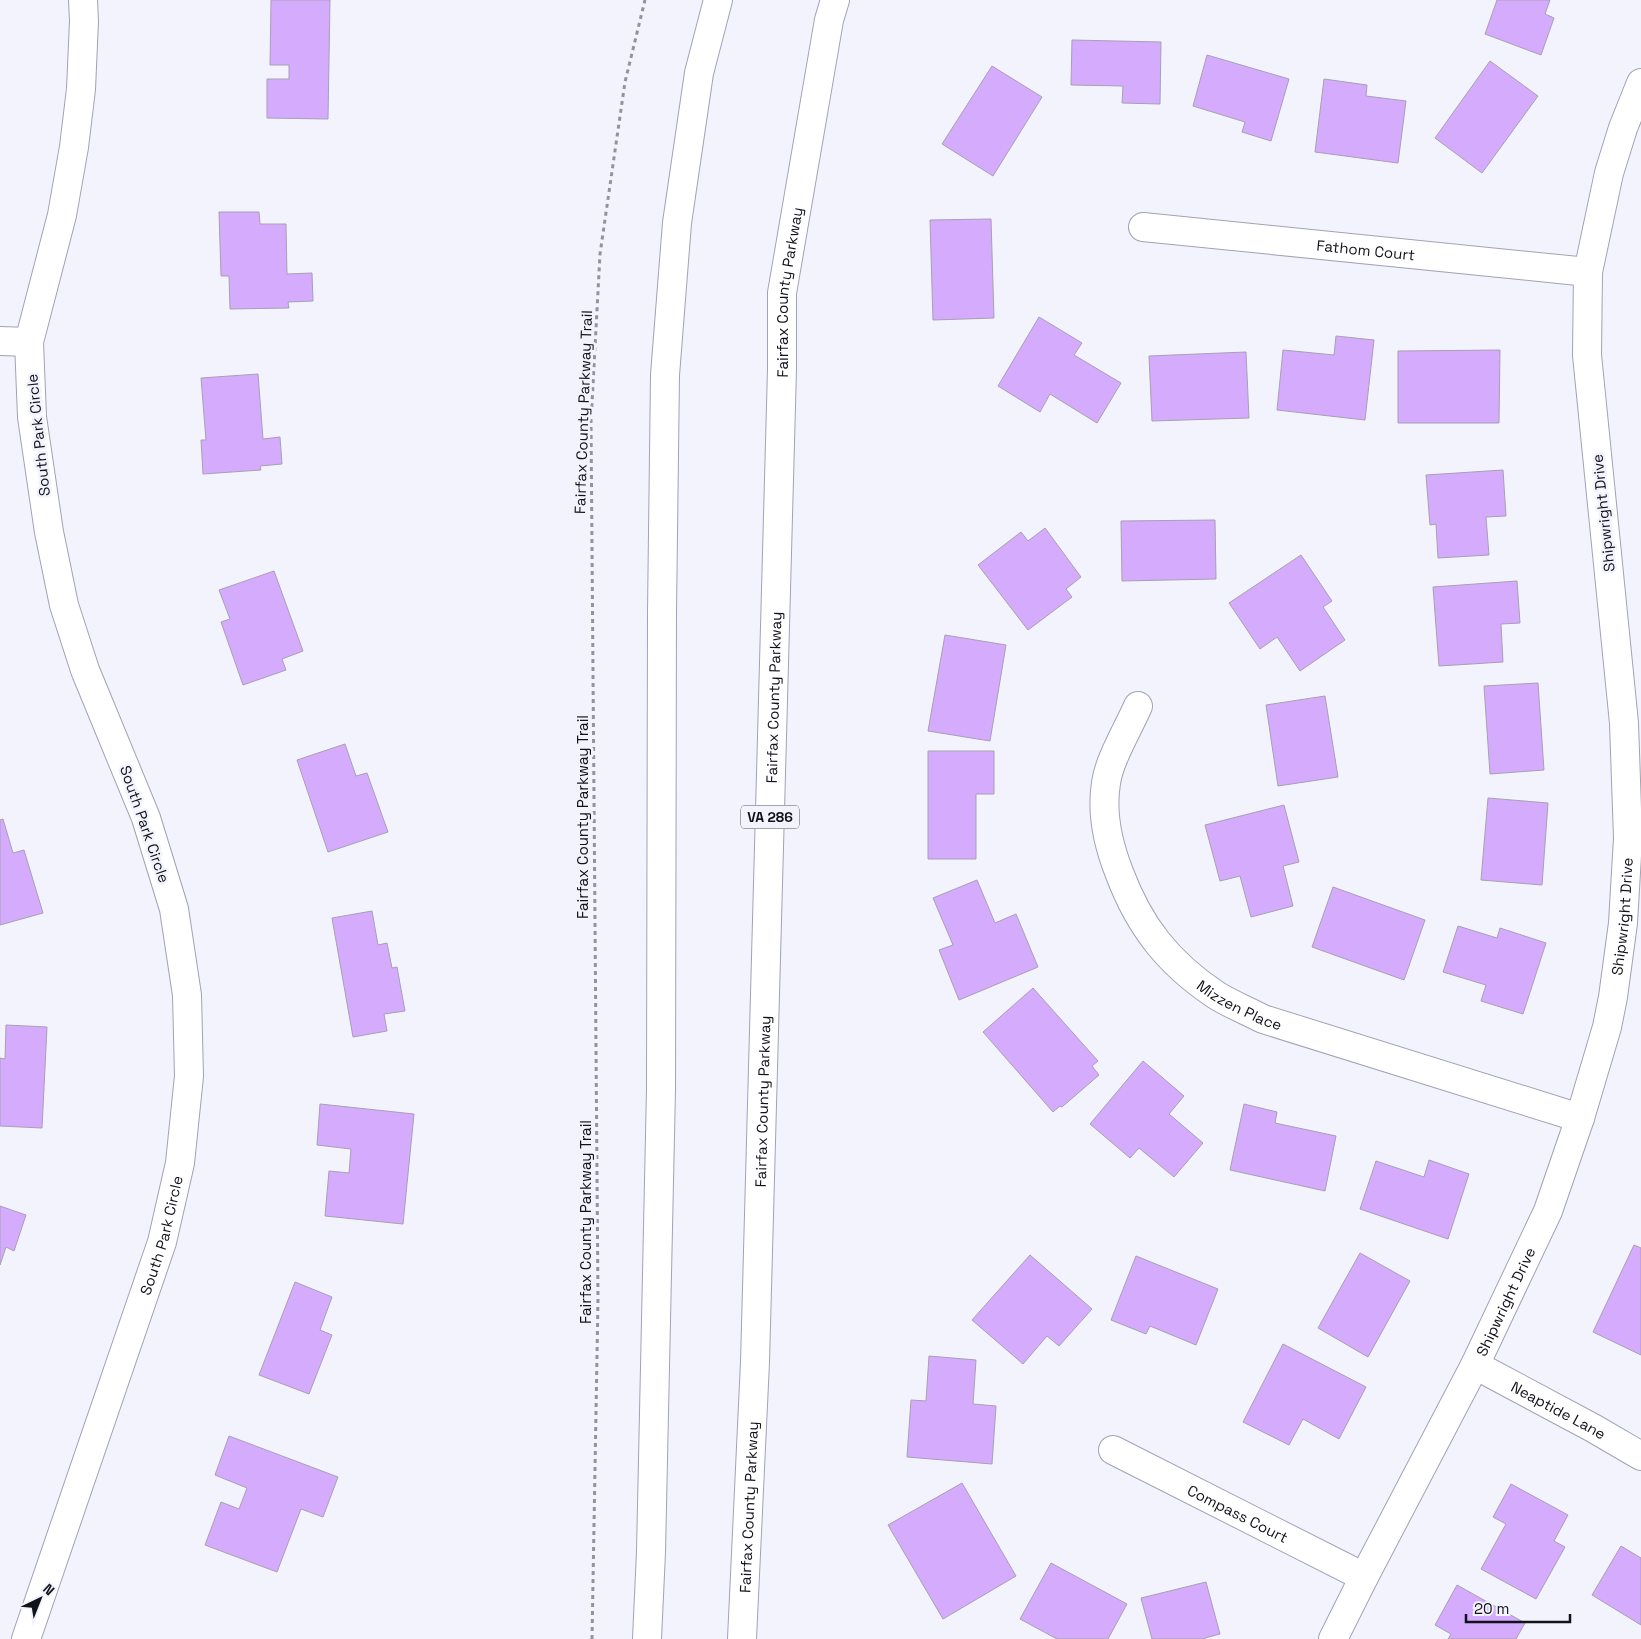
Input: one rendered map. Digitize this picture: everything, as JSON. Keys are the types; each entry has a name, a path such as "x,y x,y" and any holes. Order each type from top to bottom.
{"main road":[{"name":"South Park Circle","path":"26,1639 162,1242 180,1163 189,1076 187,995 174,909 146,818 86,670 64,605 49,532 32,417 29,342 62,215 74,147 81,89 83,0"},
{"path":"647,1639 652,1542 661,1089 662,632 665,375 677,223 699,73 718,0"},
{"name":"Fairfax County Parkway","path":"742,1639 756,1362 782,370 782,293 834,0"},
{"name":"Shipwright Drive","path":"1333,1639 1475,1365 1548,1211 1580,1118 1607,1027 1613,998 1623,923 1628,838 1624,723 1587,356 1588,272 1609,173 1623,128 1641,83"},
{"name":"Fathom Court","path":"1143,227 1588,272"},
{"path":"0,341 29,342"},
{"name":"Mizzen Place","path":"1138,706 1109,770 1106,783 1104,811 1108,839 1129,900 1150,936 1178,966 1216,996 1263,1019 1580,1118"},
{"name":"Neaptide Lane","path":"1475,1365 1641,1456"},
{"name":"Compass Court","path":"1113,1450 1364,1577"}],"path":[{"name":"Fairfax County Parkway Trail","path":"592,1639 598,1299 591,422 600,254 625,82 645,0"}],"building":[{"path":"271,0 330,0 328,119 267,118 267,79 289,79 289,65 270,65"},
{"path":"1497,0 1550,0 1545,14 1554,18 1541,55 1485,34"},
{"path":"1072,40 1161,42 1160,104 1122,103 1123,86 1071,85"},
{"path":"1207,55 1289,79 1271,141 1242,132 1245,122 1193,106"},
{"path":"1490,61 1538,96 1482,173 1435,138"},
{"path":"992,66 1042,97 993,176 942,144"},
{"path":"1324,79 1367,85 1366,96 1406,101 1398,163 1315,152"},
{"path":"219,212 259,212 260,224 286,224 287,274 312,273 313,301 288,302 289,308 230,309 229,276 221,276"},
{"path":"991,219 994,318 933,320 930,220"},
{"path":"1039,317 1082,343 1074,355 1121,383 1097,423 1050,394 1040,412 998,386"},
{"path":"1336,336 1374,340 1365,420 1277,410 1283,350 1334,355"},
{"path":"1500,350 1499,423 1398,423 1398,351"},
{"path":"1246,352 1249,418 1152,421 1149,356"},
{"path":"258,374 263,439 280,437 282,464 260,466 261,470 203,474 201,440 206,440 201,378"},
{"path":"1503,470 1506,516 1486,517 1489,555 1438,558 1436,524 1430,525 1426,475"},
{"path":"1215,520 1216,579 1122,581 1121,521"},
{"path":"1045,528 1081,577 1066,589 1072,597 1028,630 978,565 1021,532 1028,541"},
{"path":"1301,555 1332,601 1323,607 1345,640 1300,671 1277,637 1260,649 1229,603"},
{"path":"274,571 303,651 282,659 286,670 243,685 221,622 230,619 219,590"},
{"path":"1517,581 1520,623 1501,624 1503,662 1439,666 1433,587"},
{"path":"945,635 1006,645 990,741 928,731"},
{"path":"1538,683 1544,770 1490,774 1484,686"},
{"path":"1325,696 1338,777 1278,786 1266,705"},
{"path":"345,744 356,776 367,773 388,832 328,852 297,760"},
{"path":"928,751 994,751 994,794 976,794 976,859 928,859"},
{"path":"1488,798 1548,803 1542,885 1481,880"},
{"path":"1284,805 1299,862 1283,866 1293,906 1251,917 1240,876 1220,881 1205,825"},
{"path":"3,819 13,853 24,850 43,913 0,925 0,820"},
{"path":"977,880 995,923 1016,914 1038,967 959,1000 939,950 953,945 933,898"},
{"path":"1333,887 1425,920 1404,980 1312,947"},
{"path":"372,911 378,945 387,943 392,968 397,967 405,1011 384,1014 387,1031 353,1037 332,918"},
{"path":"1458,926 1497,938 1500,928 1546,943 1523,1014 1481,1001 1486,985 1443,972"},
{"path":"1033,988 1098,1061 1092,1066 1099,1075 1062,1107 1060,1106 1053,1112 983,1032"},
{"path":"6,1025 47,1027 42,1128 0,1126 0,1058 5,1059"},
{"path":"1143,1061 1184,1096 1169,1114 1203,1143 1174,1177 1139,1148 1130,1158 1090,1124"},
{"path":"320,1104 414,1114 403,1224 325,1216 329,1171 349,1173 351,1149 317,1145"},
{"path":"1244,1104 1277,1112 1275,1123 1336,1136 1325,1191 1230,1170"},
{"path":"1429,1160 1469,1174 1448,1239 1360,1209 1376,1161 1424,1177"},
{"path":"0,1206 26,1215 14,1251 6,1247 0,1265"},
{"path":"1634,1245 1641,1248 1641,1355 1593,1332"},
{"path":"1360,1253 1410,1281 1368,1357 1318,1328"},
{"path":"1030,1255 1092,1309 1059,1346 1047,1336 1023,1364 972,1320"},
{"path":"1136,1256 1218,1289 1196,1345 1150,1326 1146,1334 1111,1320"},
{"path":"295,1282 332,1297 320,1330 332,1335 309,1394 259,1375"},
{"path":"1283,1344 1366,1387 1339,1439 1303,1419 1289,1445 1243,1422"},
{"path":"929,1356 976,1360 973,1404 996,1406 992,1464 907,1457 911,1400 926,1401"},
{"path":"229,1436 338,1477 323,1517 301,1509 277,1572 205,1545 221,1502 239,1509 247,1488 215,1475"},
{"path":"962,1483 1016,1576 943,1619 888,1525"},
{"path":"1511,1484 1568,1515 1554,1541 1565,1547 1536,1599 1481,1569 1506,1524 1493,1517"},
{"path":"1621,1546 1641,1558 1641,1625 1592,1595"},
{"path":"1051,1563 1127,1604 1108,1639 1057,1639 1020,1619"},
{"path":"1206,1582 1220,1634 1205,1639 1152,1639 1141,1598"},
{"path":"1457,1585 1525,1623 1516,1639 1448,1639 1451,1634 1435,1625"}]}
